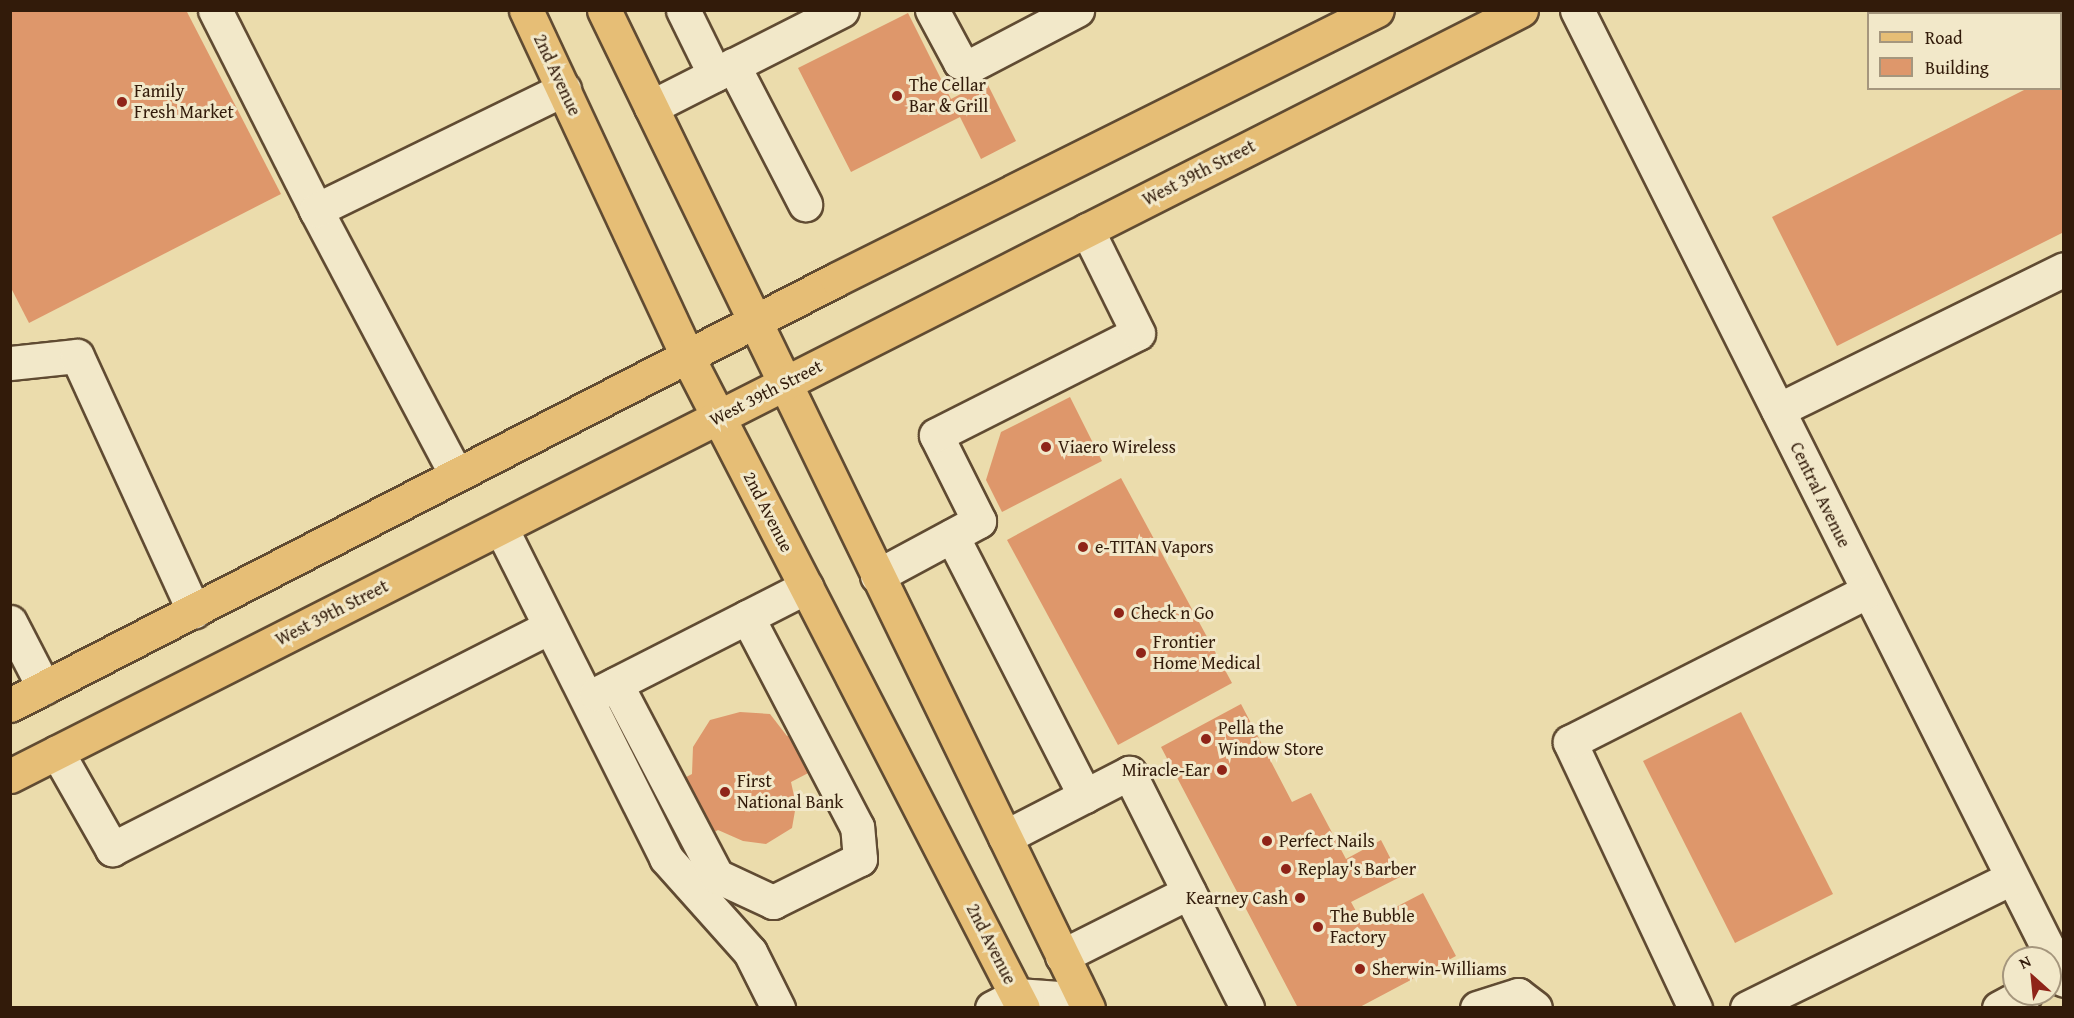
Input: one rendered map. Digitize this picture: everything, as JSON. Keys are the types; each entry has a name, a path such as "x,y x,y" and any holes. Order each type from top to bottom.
{"main road":[{"name":"2nd Avenue","path":"526,10 687,356 806,587 1010,1003"},
{"path":"604,10 783,384 1088,1008"},
{"path":"10,705 753,322 1377,10"},
{"name":"West 39th Street","path":"10,776 1521,10"}],"street":[{"path":"215,10 315,210 456,474"},
{"path":"683,10 724,70 805,204"},
{"path":"651,107 842,10"},
{"path":"932,10 960,62 970,66 1077,10"},
{"name":"Central Avenue","path":"1577,10 2044,946"},
{"path":"315,210 564,88"},
{"path":"877,576 979,521 936,435 1138,333 1087,230"},
{"path":"1778,411 2064,268"},
{"path":"10,363 76,356 194,611"},
{"path":"501,528 666,858 750,952 778,1008"},
{"path":"952,536 1084,796"},
{"path":"586,699 806,587"},
{"path":"1695,1008 1570,742 1868,591"},
{"path":"616,684 717,876 773,902 860,859 857,827 747,617"},
{"path":"10,622 44,688"},
{"path":"57,753 112,849 549,627"},
{"path":"1005,837 1129,773 1247,1008"},
{"path":"1747,1008 2010,878"},
{"path":"1062,956 1189,892"},
{"path":"1477,1008 1488,1001 1518,995 1534,1008"},
{"path":"1010,1003 1059,998 1072,1008"}],"building":[{"name":"Family Fresh Market","path":"10,10 186,10 281,194 29,323 10,286"},
{"path":"908,13 951,99 986,81 1016,141 981,159 960,117 851,172 798,68"},
{"path":"2064,71 2064,232 1837,346 1772,217 2024,90 2062,90"},
{"name":"Viaero Wireless","path":"1070,397 1102,461 1002,512 986,480 1001,432"},
{"path":"1121,478 1232,683 1118,745 1007,540"},
{"path":"1241,704 1292,802 1311,793 1346,859 1381,840 1400,877 1351,902 1363,924 1423,893 1456,956 1358,1008 1298,1008 1161,747"},
{"name":"First National Bank","path":"740,712 770,714 787,736 800,731 816,769 791,782 796,805 792,828 766,844 743,841 718,830 666,858 638,802 692,774 693,747 710,720"},
{"path":"1741,712 1833,894 1735,943 1643,761"}],"place":[{"name":"The Cellar Bar & Grill","path":"897,96"},
{"name":"Family Fresh Market","path":"122,102"},
{"name":"Viaero Wireless","path":"1046,447"},
{"name":"e-TITAN Vapors","path":"1083,547"},
{"name":"Check n Go","path":"1119,613"},
{"name":"Frontier Home Medical","path":"1141,653"},
{"name":"Pella the Window Store","path":"1206,739"},
{"name":"Miracle-Ear","path":"1222,770"},
{"name":"First National Bank","path":"725,792"},
{"name":"Perfect Nails","path":"1267,841"},
{"name":"Replay's Barber","path":"1286,869"},
{"name":"Kearney Cash","path":"1300,898"},
{"name":"The Bubble Factory","path":"1318,927"},
{"name":"Sherwin-Williams","path":"1360,969"}]}
